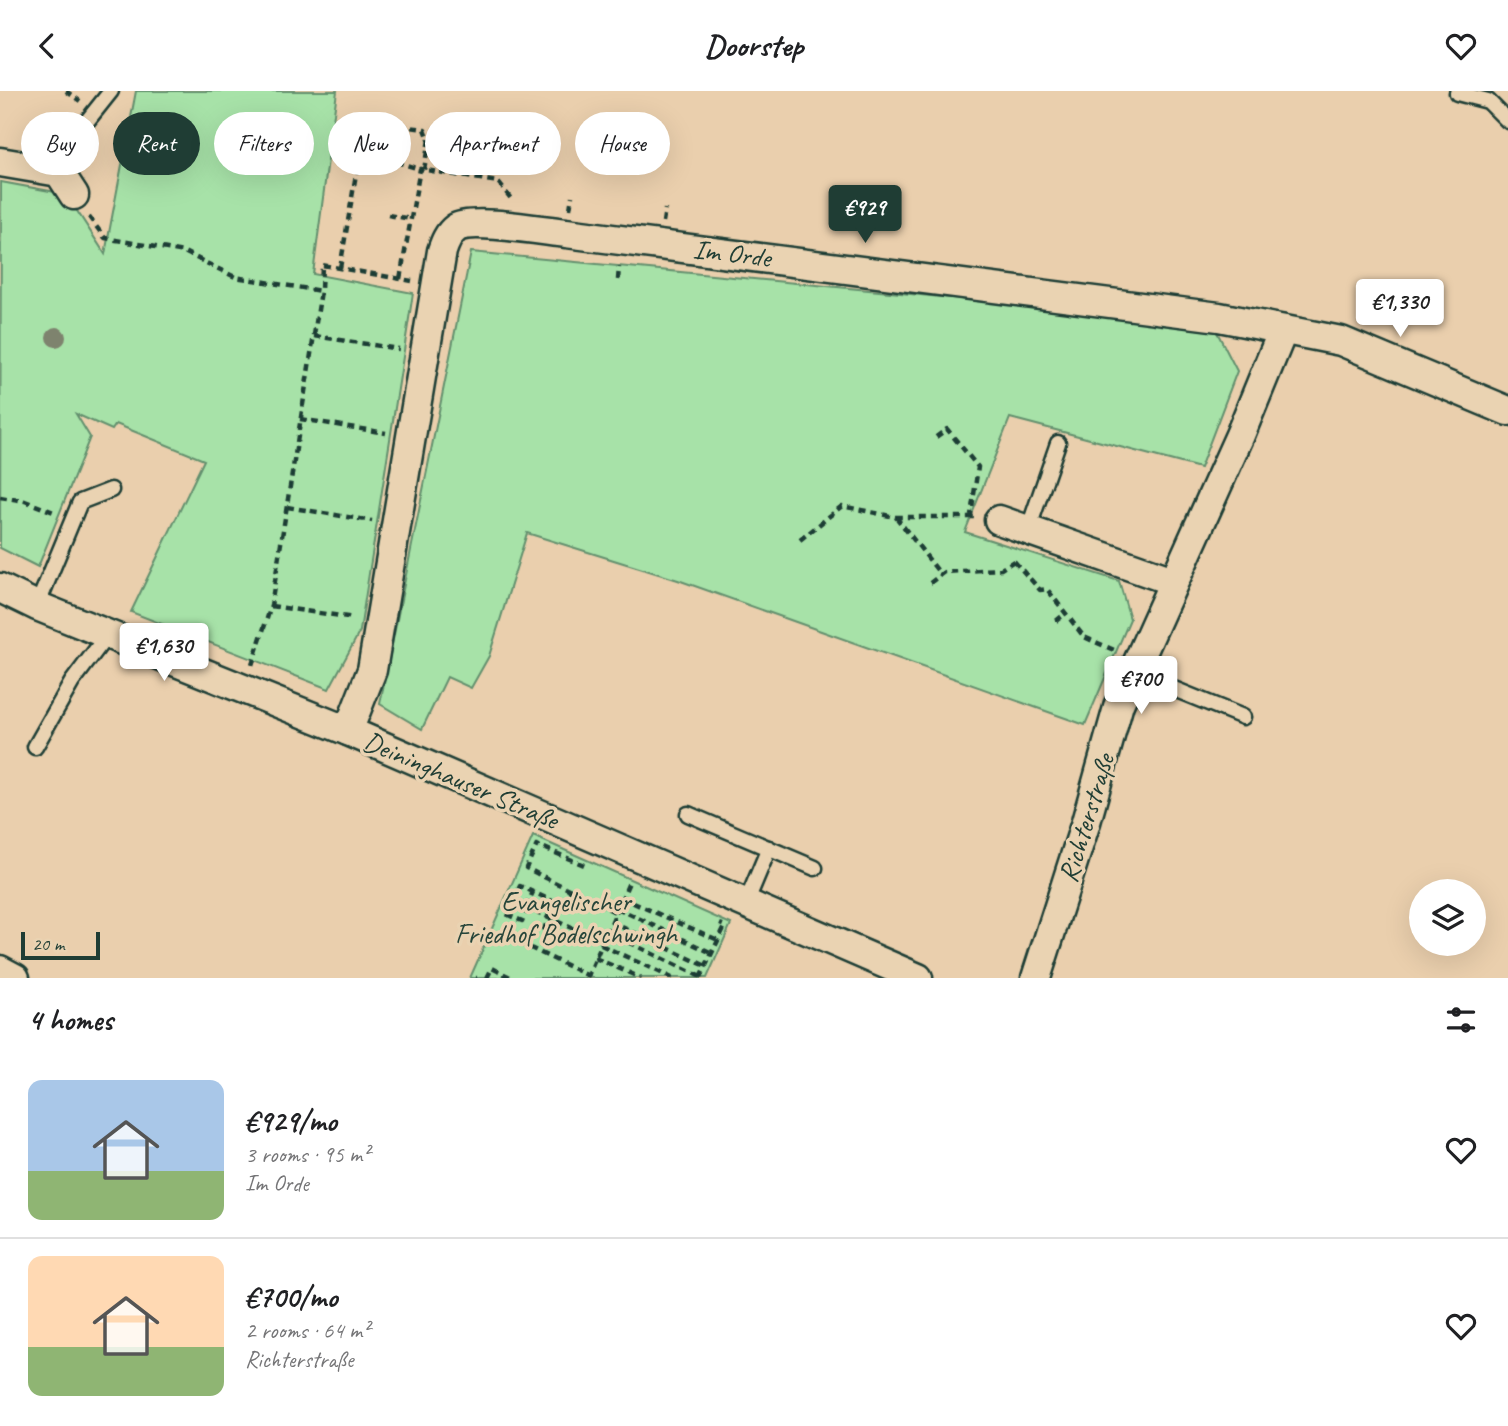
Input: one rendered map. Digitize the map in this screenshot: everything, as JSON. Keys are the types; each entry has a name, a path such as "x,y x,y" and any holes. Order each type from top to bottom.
{"street":[{"path":"0,162 66,183"},
{"name":"Im Orde","path":"348,731 372,670 446,238 457,227 486,224 852,268 1219,317 1341,341 1508,411"},
{"name":"Richterstraße","path":"1036,978 1086,822 1119,704 1240,435 1283,330"},
{"path":"999,520 1173,582"},
{"name":"Deininghauser Straße","path":"0,588 37,606 348,731 918,978"}],"lane":[{"path":"66,183 60,155 111,91"},
{"path":"1457,93 1488,101 1508,121"},
{"path":"1028,530 1058,443"},
{"path":"37,606 80,502 111,489"},
{"path":"35,747 72,682 108,635"},
{"path":"1135,666 1243,717"},
{"path":"688,814 815,868"},
{"path":"746,903 769,848"}],"path":[{"path":"411,127 425,129 429,139 422,170 411,167"},
{"path":"340,268 355,175"},
{"path":"66,183 105,238 184,252 234,277 321,291"},
{"path":"388,215 411,219"},
{"path":"242,689 271,606 323,265 437,285"},
{"path":"313,335 358,339 425,354"},
{"path":"343,426 344,418"},
{"path":"300,419 411,438"},
{"path":"936,437 947,429 978,467 971,516"},
{"path":"0,497 25,501 73,520"},
{"path":"800,540 842,506 895,517 971,516 994,523 999,520"},
{"path":"287,507 397,525"},
{"path":"327,514 328,507"},
{"path":"895,517 941,575"},
{"path":"930,583 944,572 1001,569 1014,561 1028,530"},
{"path":"1014,561 1040,590 1047,589 1084,637 1135,666"},
{"path":"271,606 380,622"},
{"path":"330,615 331,608"},
{"path":"1056,621 1066,613"},
{"path":"537,845 526,868 580,895 712,953"},
{"path":"497,932 589,977 640,857"},
{"path":"533,892 522,921 506,914 520,886 574,907 580,895"},
{"path":"543,931 571,890"},
{"path":"538,912 545,897"},
{"path":"622,898 718,940"},
{"path":"513,901 672,978"},
{"path":"611,922 706,965"},
{"path":"607,932 701,977 725,926"},
{"path":"595,958 640,978"},
{"path":"487,978 492,968 512,978"}],"green space":[{"path":"136,91 337,91 334,112 328,112 328,160 313,274 413,293 360,631 329,689 131,612 204,460 116,424 112,430 76,414 90,437 38,567 0,548 1,182 66,194 105,254 120,175 200,175 200,112 132,112"},
{"path":"471,252 1025,305 1217,332 1237,371 1200,468 1010,418 965,532 1119,581 1130,619 1085,725 678,580 527,533 489,656 471,688 447,677 422,729 380,704"},
{"name":"Evangelischer Friedhof Bodelschwingh","path":"533,836 731,924 707,978 470,978"}]}
